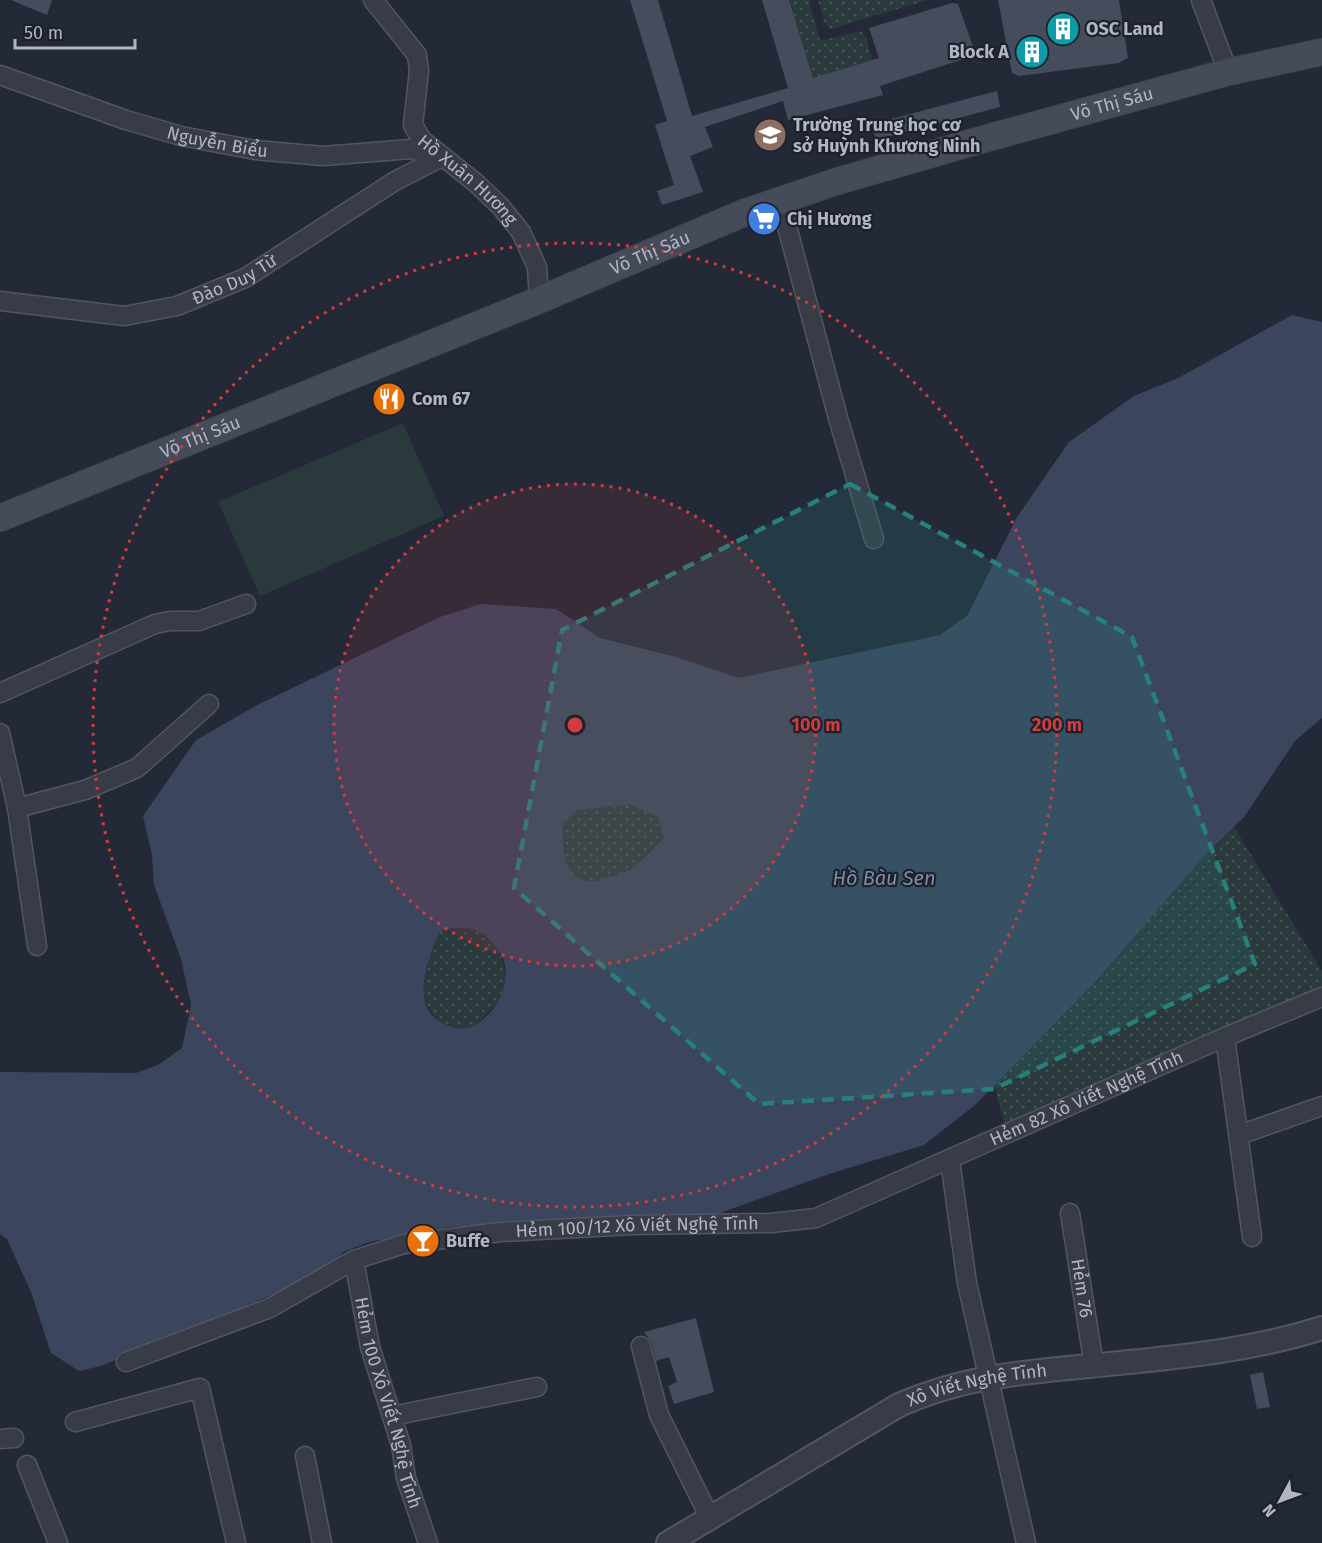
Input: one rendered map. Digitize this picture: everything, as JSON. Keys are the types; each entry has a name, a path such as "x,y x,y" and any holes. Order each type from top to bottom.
{"main road":[{"name":"Võ Thị Sáu","path":"0,518 538,300 701,230 780,200 973,142 1228,72 1322,52"}],"street":[{"name":"Hồ Xuân Hương","path":"373,0 417,55 418,70 413,125 422,140 476,183 501,207 520,232 537,267 538,300"},
{"path":"1201,0 1228,72"},
{"name":"Nguyễn Biểu","path":"0,75 126,120 181,136 255,150 322,156 411,149 442,157"},
{"name":"Đào Duy Từ","path":"0,301 124,316 177,306 246,278 395,181 442,157"},
{"path":"780,200 838,418 874,539"},
{"path":"0,693 155,624 170,621 199,621 246,604"},
{"path":"17,808 85,790 137,768 209,704"},
{"path":"0,733 17,808 37,946"},
{"name":"Hẻm 82 Xô Viết Nghệ Tĩnh","path":"816,1218 1225,1037 1322,997"},
{"path":"1225,1037 1252,1237"},
{"path":"1239,1135 1322,1106"},
{"path":"950,1160 967,1283 1026,1543"},
{"name":"Hẻm 76","path":"1070,1213 1094,1366"},
{"name":"Hẻm 100/12 Xô Viết Nghệ Tĩnh","path":"126,1362 270,1308 354,1260 405,1244 501,1232 633,1225 771,1222 816,1218"},
{"name":"Hẻm 100 Xô Viết Nghệ Tĩnh","path":"354,1260 370,1347 401,1445 406,1478 428,1543"},
{"name":"Xô Viết Nghệ Tĩnh","path":"668,1543 899,1405 937,1388 988,1376 1201,1354 1279,1341 1322,1328"},
{"path":"641,1346 659,1415 710,1518"},
{"path":"392,1416 537,1387"},
{"path":"75,1422 200,1388 236,1543"},
{"path":"305,1456 322,1543"},
{"path":"27,1465 58,1543"}],"highlighted area":[{"path":"850,484 1132,637 1255,964 994,1089 759,1104 514,888 562,630"}],"shaded area":[{"path":"789,0 809,0 820,41 861,31 866,37 872,60 813,78"},
{"path":"818,0 928,0 831,29 825,24"},
{"path":"403,423 444,516 260,596 218,502"},
{"path":"632,805 659,817 664,838 637,865 627,871 593,881 582,880 574,875 565,857 563,823 578,810"},
{"path":"1234,827 1322,971 1322,988 1006,1130 994,1085 1096,981 1207,853"},
{"path":"476,928 487,936 501,957 505,980 503,991 497,1002 477,1023 466,1028 454,1028 439,1021 426,1002 424,979 426,967 439,933 448,929"}],"water":[{"name":"Hồ Bàu Sen","path":"1292,315 1322,322 1322,718 1295,741 1244,817 1207,853 1096,981 975,1105 924,1145 829,1174 712,1216 669,1220 538,1221 450,1227 369,1242 343,1252 323,1274 101,1366 79,1371 51,1353 31,1292 7,1239 0,1234 0,1072 136,1073 158,1065 182,1048 191,1005 181,959 154,885 152,855 143,816 196,740 259,704 440,617 481,604 556,609 600,638 676,657 739,678 940,635 967,616 1017,517 1069,442 1134,396 1178,378","holes":["631,805 658,817 664,838 637,865 627,871 593,881 582,880 574,875 565,857 563,823 578,810","461,928 479,931 487,937 498,950 506,971 502,994 489,1014 470,1027 460,1028 444,1024 433,1017 427,1007 424,982 426,969 439,933 448,929"]}],"building":[{"path":"11,0 52,0 47,15"},
{"path":"630,0 658,0 692,116 788,88 762,0 789,0 813,78 879,58 869,28 952,3 958,4 976,55 880,86 883,95 788,120 783,101 705,127 713,147 690,156 703,192 662,205 657,191 674,185 655,125 667,121"},
{"name":"OSC Land","path":"998,0 1119,0 1128,58 1119,63 1019,76 1012,73"},
{"path":"997,91 1000,107 876,140 872,124"},
{"path":"696,1318 714,1392 674,1404 668,1386 677,1382 669,1357 656,1361 652,1343 644,1332"},
{"path":"1263,1372 1270,1407 1257,1409 1250,1375"}],"place":[{"name":"OSC Land","path":"1063,29"},
{"name":"Block A","path":"1032,52"},
{"name":"Trường Trung học cơ sở Huỳnh Khương Ninh","path":"770,135"},
{"name":"Chị Hương","path":"764,219"},
{"name":"Com 67","path":"389,399"},
{"name":"Buffe","path":"423,1241"}]}
